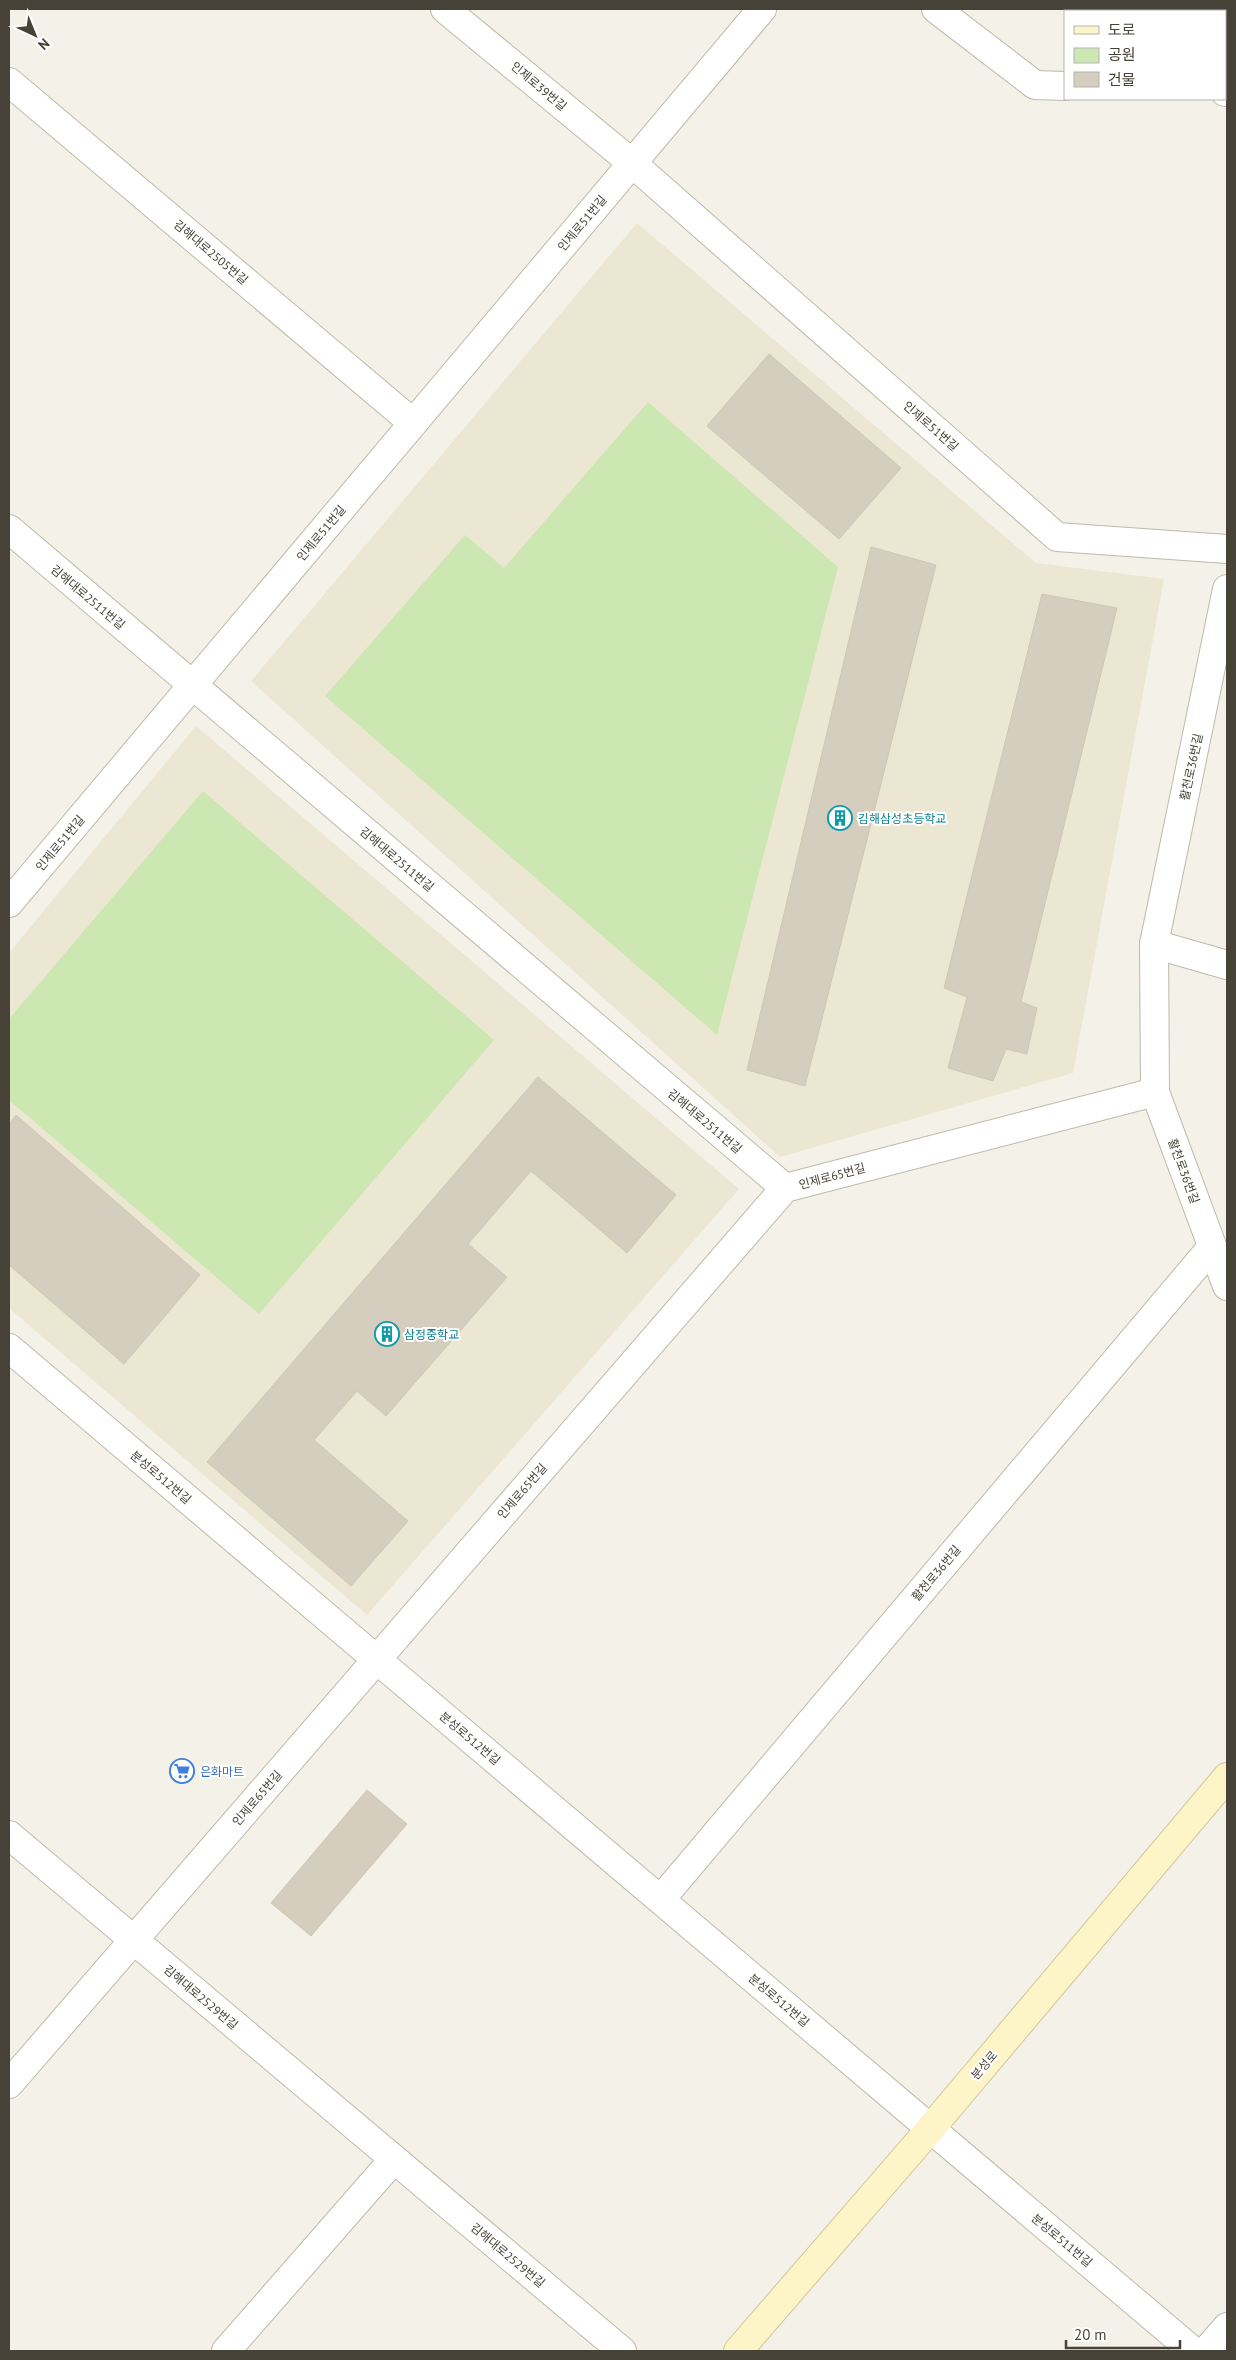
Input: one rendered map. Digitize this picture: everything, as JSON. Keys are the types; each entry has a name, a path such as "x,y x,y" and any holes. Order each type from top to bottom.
{"main road":[{"name":"분성로","path":"738,2351 931,2128 1227,1777"}],"street":[{"name":"인제로39번길","path":"445,9 632,163"},
{"name":"인제로51번길","path":"9,903 762,9"},
{"path":"936,9 1035,85 1064,86"},
{"name":"김해대로2505번길","path":"9,82 413,423"},
{"name":"인제로51번길","path":"632,163 1057,537 1227,549"},
{"name":"김해대로2511번길","path":"9,529 785,1188"},
{"name":"활천로36번길","path":"1227,590 1154,944 1155,1092 1227,1286"},
{"path":"1154,944 1227,965"},
{"name":"인제로65번길","path":"9,2084 785,1188 1155,1092"},
{"name":"활천로36번길","path":"660,1899 1212,1247"},
{"name":"분성로512번길","path":"9,1348 931,2128"},
{"name":"김해대로2529번길","path":"9,1835 622,2351"},
{"name":"분성로511번길","path":"931,2128 1192,2351"},
{"path":"226,2351 394,2160"},
{"path":"1206,2351 1227,2327"}],"shaded area":[{"path":"637,223 1036,563 1164,579 1073,1073 780,1157 251,681"},
{"path":"196,726 739,1189 367,1615 9,1308 9,953"}],"green space":[{"path":"648,402 838,567 717,1035 325,696 465,535 504,568"},
{"path":"203,791 494,1040 259,1314 9,1100 9,1019"}],"building":[{"path":"769,354 901,468 839,539 707,426"},
{"name":"김해삼성초등학교","path":"871,547 936,565 805,1086 747,1070"},
{"path":"1042,594 1117,608 1021,1002 1037,1008 1027,1054 1006,1049 993,1081 948,1068 967,997 944,988"},
{"name":"삼정중학교","path":"538,1077 676,1195 627,1253 531,1171 468,1244 507,1277 386,1416 357,1391 314,1440 408,1521 351,1586 207,1462"},
{"path":"16,1115 200,1275 124,1364 9,1265 9,1124"},
{"path":"367,1790 407,1824 311,1936 271,1903"}],"place":[{"name":"김해삼성초등학교","path":"840,818"},
{"name":"삼정중학교","path":"387,1334"},
{"name":"은화마트","path":"182,1771"}]}
